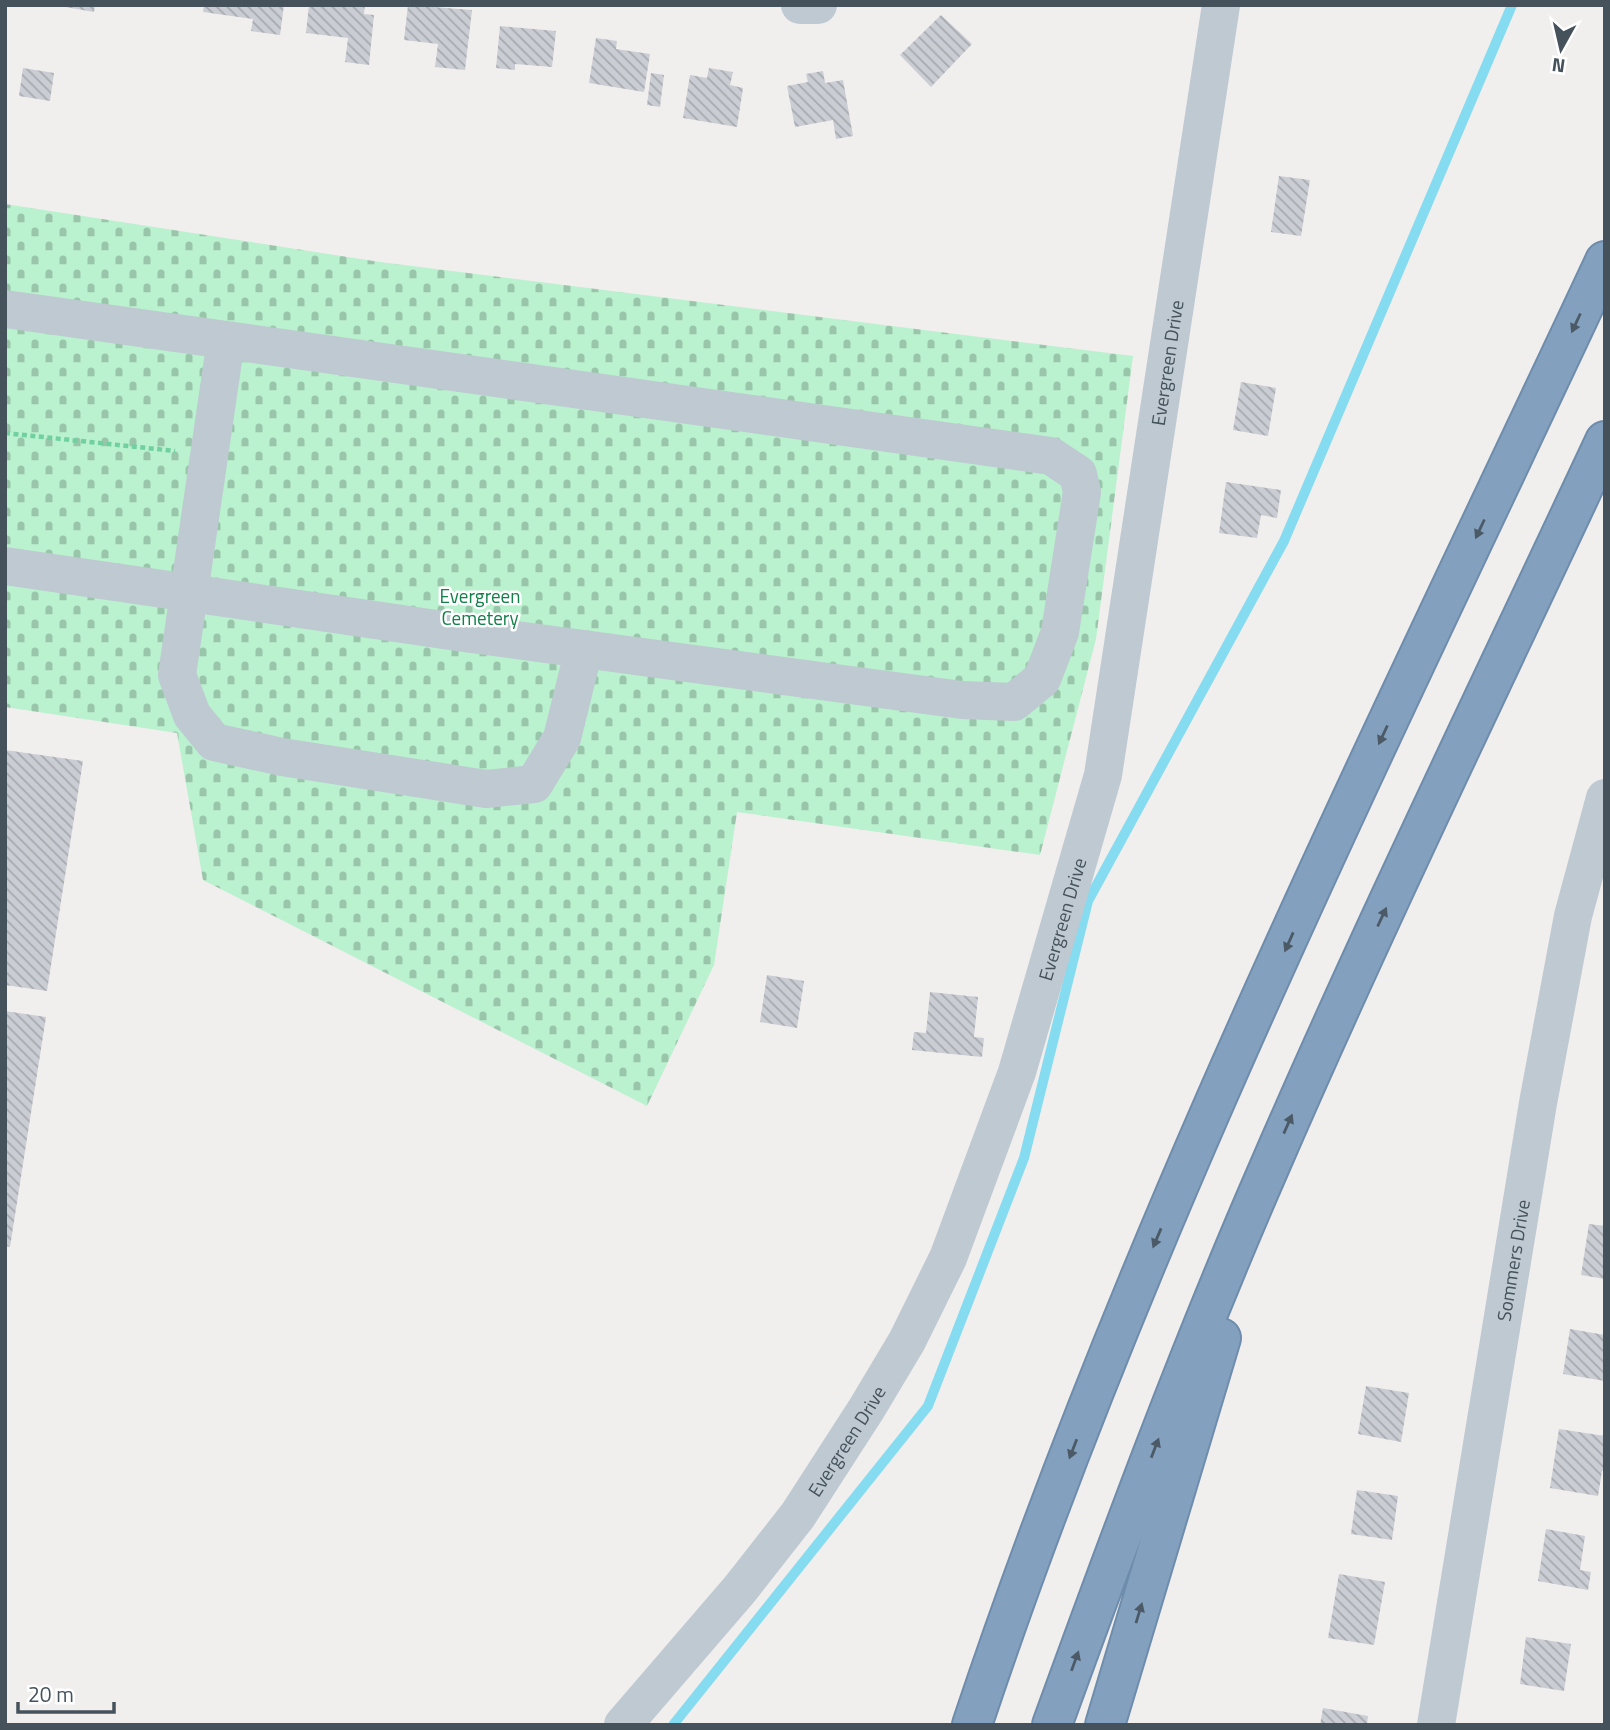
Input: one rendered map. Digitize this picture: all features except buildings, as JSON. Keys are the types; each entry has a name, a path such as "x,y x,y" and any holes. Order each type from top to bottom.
{"highway":[{"path":"972,1725 1000,1642 1106,1361 1184,1175 1342,823 1605,261"},
{"path":"1052,1725 1119,1542 1268,1170 1364,954 1605,441"},
{"path":"1105,1725 1208,1386 1268,1170"},
{"path":"962,1725 1000,1642"}],"street":[{"path":"800,5 818,5"},
{"name":"Evergreen Drive","path":"623,1725 740,1589 798,1515 867,1408 907,1341 948,1258 1017,1072 1103,775 1221,5"},
{"path":"5,309 1051,456 1078,474 1082,492 1060,632 1042,679 1014,702 962,700 5,566"},
{"path":"226,340 177,675 192,715 214,742 282,757 486,789 534,784 562,738 584,649"},
{"name":"Sommers Drive","path":"1436,1725 1538,1102 1573,916 1605,798"}],"path":[{"path":"5,433 208,455"}],"green space":[{"name":"Evergreen Cemetery","path":"5,204 380,262 1133,356 1096,639 1040,855 737,812 714,965 647,1106 203,880 177,733 5,707"}],"waterway":[{"path":"673,1725 928,1406 1024,1158 1088,901 1284,541 1512,5"}]}
